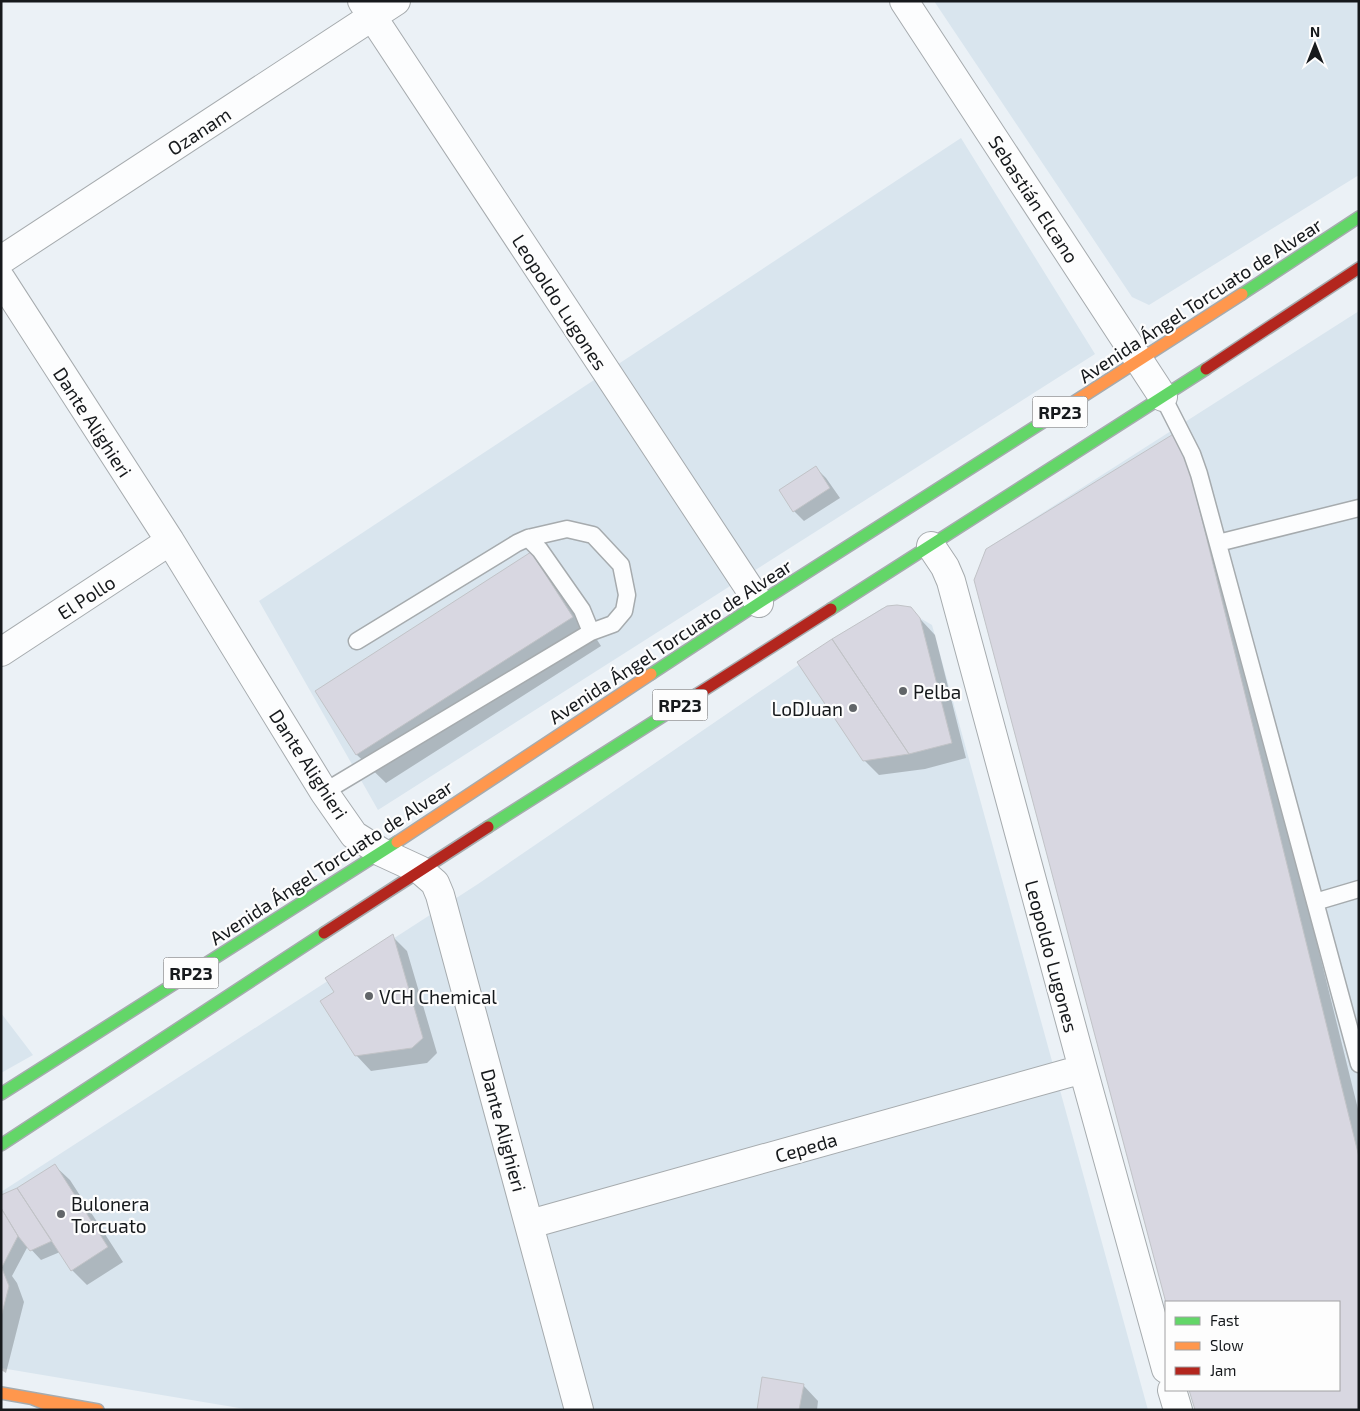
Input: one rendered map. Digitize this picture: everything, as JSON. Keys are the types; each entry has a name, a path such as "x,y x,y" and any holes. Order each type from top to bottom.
{"main road":[{"name":"Avenida Ángel Torcuato de Alvear","path":"1,1094 381,852 759,603 1140,360 1359,216"},
{"name":"RP23","path":"1,1144 420,870 931,546 1359,268"},
{"path":"1,1393 98,1410"},
{"path":"33,1399 61,1410"}],"street":[{"name":"Ozanam","path":"1,260 367,9 396,1"},
{"name":"Sebastián Elcano","path":"904,1 1163,397"},
{"name":"Leopoldo Lugones","path":"367,9 759,603"},
{"name":"Dante Alighieri","path":"1,279 170,541 324,792 354,835 381,852 420,870 435,883 440,894 579,1410"},
{"name":"El Pollo","path":"1,652 170,541"},
{"name":"Leopoldo Lugones","path":"931,546 952,581 1165,1365"},
{"name":"Cepeda","path":"530,1224 1083,1069"},
{"path":"1172,1391 1178,1410"}],"lane":[{"path":"1163,397 1192,454 1218,543 1359,1064"},
{"path":"1218,543 1359,508"},
{"path":"324,792 591,632 613,624 624,611 627,595 621,565 593,535 567,529 528,538 358,641"},
{"path":"528,538 540,550 582,610 591,632"},
{"path":"1315,902 1359,889"}],"shaded area":[{"path":"934,1 1359,1 1359,175 1149,305 1132,297"},
{"path":"961,138 1095,354 378,810 259,601"},
{"path":"1359,311 1359,1410 1195,1410 1189,1391 1340,1391 1340,1301 1166,1301 974,580 986,549"},
{"path":"901,607 932,625 1148,1410 251,1410 1,1368 1,1192 478,884 882,608"},
{"path":"1,1013 33,1055 1,1073"}],"building":[{"path":"1180,430 1359,1157 1359,1410 1195,1410 1189,1391 1340,1391 1340,1301 1165,1301 974,580 986,549"},
{"path":"816,466 830,488 793,512 779,490"},
{"path":"531,552 573,617 356,755 315,691"},
{"name":"Pelba","path":"887,606 911,607 920,618 952,743 909,754 832,639"},
{"name":"LoDJuan","path":"832,639 909,754 863,761 797,662"},
{"name":"VCH Chemical","path":"393,934 423,1038 412,1048 355,1056 320,1001 334,992 325,978"},
{"name":"Bulonera Torcuato","path":"55,1164 108,1247 71,1271 17,1188"},
{"path":"17,1188 52,1241 30,1251 18,1236 1,1208 1,1195"},
{"path":"1,1208 18,1236 2,1267 1,1266"},
{"path":"1,1266 9,1286 1,1317"},
{"path":"762,1377 804,1384 799,1410 757,1410"}],"traffic: fast":[{"path":"1242,294 1359,217"},
{"path":"831,609 1206,369"},
{"path":"651,674 1046,420"},
{"path":"488,827 696,695"},
{"path":"1,1094 397,842"},
{"path":"1,1145 324,933"}],"traffic: slow":[{"path":"1046,420 1242,294"},
{"path":"397,842 651,674"},
{"path":"1,1393 98,1410"},
{"path":"33,1399 61,1410"}],"traffic: jam":[{"path":"1206,369 1359,268"},
{"path":"696,695 831,609"},
{"path":"324,933 488,827"}],"place":[{"name":"Pelba","path":"903,691"},
{"name":"LoDJuan","path":"853,708"},
{"name":"VCH Chemical","path":"369,996"},
{"name":"Bulonera Torcuato","path":"61,1214"}]}
